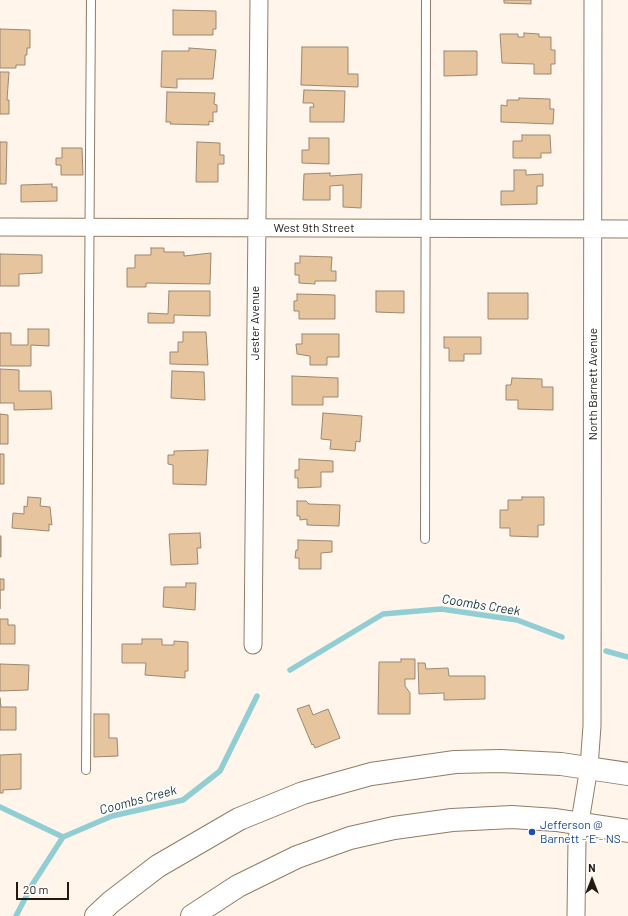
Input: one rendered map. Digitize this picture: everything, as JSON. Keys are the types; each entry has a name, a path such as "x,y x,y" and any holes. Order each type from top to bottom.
{"main road":[{"path":"96,916 111,902 158,866 200,840 239,819 310,791 371,774 455,762 508,761 589,768 628,774"},
{"path":"192,916 211,902 245,882 297,857 350,838 394,828 452,820 512,817 628,831"}],"street":[{"name":"Jester Avenue","path":"253,645 255,228 259,0"},
{"name":"North Barnett Avenue","path":"576,916 577,840 589,768 592,718 593,0"},
{"name":"West 9th Street","path":"0,227 628,229"}],"lane":[{"path":"86,770 88,227 91,0"},
{"path":"425,539 426,0"}],"building":[{"path":"504,0 531,0 531,4 504,3"},
{"path":"173,10 216,11 216,29 213,29 213,35 173,35"},
{"path":"0,29 30,30 30,48 27,48 25,65 16,65 16,68 0,68"},
{"path":"524,33 539,34 539,37 551,37 551,50 555,50 555,64 551,64 551,74 534,74 534,64 502,63 500,34 518,34 518,37 524,37"},
{"path":"302,47 348,47 348,74 358,74 358,87 301,85"},
{"path":"189,48 216,50 213,79 177,79 177,88 161,87 162,51 189,51"},
{"path":"444,51 477,51 477,75 444,76"},
{"path":"0,72 9,72 7,100 9,100 9,114 0,114"},
{"path":"304,90 345,91 344,122 310,122 310,107 314,107 313,103 303,103"},
{"path":"167,92 215,93 214,104 217,105 217,112 213,112 213,122 209,121 209,125 170,124 171,122 166,122"},
{"path":"519,98 550,99 550,109 554,109 553,124 501,122 501,105 507,106 507,100 519,100"},
{"path":"522,135 550,135 551,153 541,153 541,158 513,158 513,141 522,141"},
{"path":"309,138 329,138 329,164 302,163 302,150 309,150"},
{"path":"0,142 7,142 6,184 0,184"},
{"path":"197,142 220,143 220,155 224,155 224,164 218,164 218,182 196,182"},
{"path":"62,148 82,148 83,175 61,175 61,165 56,165 56,158 62,158"},
{"path":"514,170 526,170 526,175 543,174 543,186 537,186 537,204 501,205 501,191 514,191"},
{"path":"330,173 330,176 362,174 361,208 343,207 343,185 330,186 330,200 303,200 304,174"},
{"path":"52,184 52,187 57,187 57,201 21,202 21,185"},
{"path":"151,248 164,248 164,252 184,252 184,256 211,253 210,284 146,283 146,287 127,287 127,268 135,268 135,255 151,255"},
{"path":"0,254 42,255 42,273 19,274 19,286 0,286"},
{"path":"300,256 332,257 331,271 336,271 336,281 315,281 315,284 299,283 299,275 295,275 295,263 300,263"},
{"path":"169,291 210,291 210,316 174,315 174,323 148,323 148,313 168,314"},
{"path":"376,291 404,291 404,313 376,312"},
{"path":"488,293 528,293 528,319 488,319"},
{"path":"297,294 335,295 335,319 299,319 299,311 294,311 294,301 297,301"},
{"path":"28,329 49,329 49,346 31,345 31,366 0,366 0,333 11,333 11,345 28,345"},
{"path":"183,332 206,332 208,365 170,364 170,352 178,352 178,342 183,342"},
{"path":"302,334 339,334 339,357 327,357 327,365 310,365 310,356 297,354 296,344 302,344"},
{"path":"444,337 481,337 481,354 464,354 464,361 449,361 449,348 444,348"},
{"path":"0,369 19,370 19,391 51,391 52,409 14,410 14,403 0,403"},
{"path":"172,371 204,372 205,400 171,398"},
{"path":"292,376 338,378 338,397 323,397 323,405 292,405"},
{"path":"512,378 542,379 542,387 553,387 553,410 518,409 518,400 506,400 506,385 511,385"},
{"path":"323,413 362,416 360,442 356,441 355,451 330,449 331,440 321,439"},
{"path":"0,414 8,415 8,444 0,444"},
{"path":"208,450 206,485 173,484 173,465 168,464 168,455 174,455 174,451"},
{"path":"0,454 4,454 4,484 0,484"},
{"path":"299,459 333,461 333,472 321,472 321,487 298,488 298,478 295,478 295,470 299,470"},
{"path":"28,497 41,498 40,506 50,507 52,525 49,524 49,531 12,528 13,513 24,514 24,506 27,507"},
{"path":"522,497 544,497 544,525 538,525 538,537 510,536 510,528 500,528 500,510 508,510 508,500 522,500"},
{"path":"297,501 306,501 309,504 340,505 339,526 307,525 307,519 300,520 300,516 297,516"},
{"path":"200,533 201,548 197,548 198,564 171,565 169,534"},
{"path":"1,536 1,557 0,557"},
{"path":"298,540 332,541 332,552 321,553 321,569 299,569 299,558 295,558 296,550 298,550"},
{"path":"0,579 4,579 4,590 0,590"},
{"path":"186,583 196,583 195,610 163,607 164,587 186,587"},
{"path":"0,619 8,619 8,625 15,625 15,644 0,644"},
{"path":"142,639 162,639 162,645 174,645 174,641 188,642 188,671 185,671 185,678 145,675 146,663 122,663 122,644 142,644"},
{"path":"401,659 415,659 415,679 405,679 405,686 410,693 410,714 378,714 379,662 401,662"},
{"path":"418,663 425,663 426,669 448,668 449,676 485,676 485,699 444,700 444,693 419,694"},
{"path":"0,664 29,665 28,690 0,691"},
{"path":"0,698 1,707 16,707 16,730 0,730"},
{"path":"309,705 313,715 328,709 340,738 315,748 313,744 312,745 297,709"},
{"path":"94,714 109,714 109,738 117,738 118,756 94,757"},
{"path":"21,754 21,789 3,790 3,793 0,793 0,755"}],"waterway":[{"name":"Coombs Creek","path":"290,670 383,614 441,609 517,620 562,637"},
{"name":"Coombs Creek","path":"606,651 628,657"},
{"name":"Coombs Creek","path":"16,916 32,885 63,837 112,816 183,800 220,771 257,696"},
{"path":"0,807 63,837"}],"place":[{"name":"Jefferson @ Barnett - E - NS","path":"532,832"}]}
